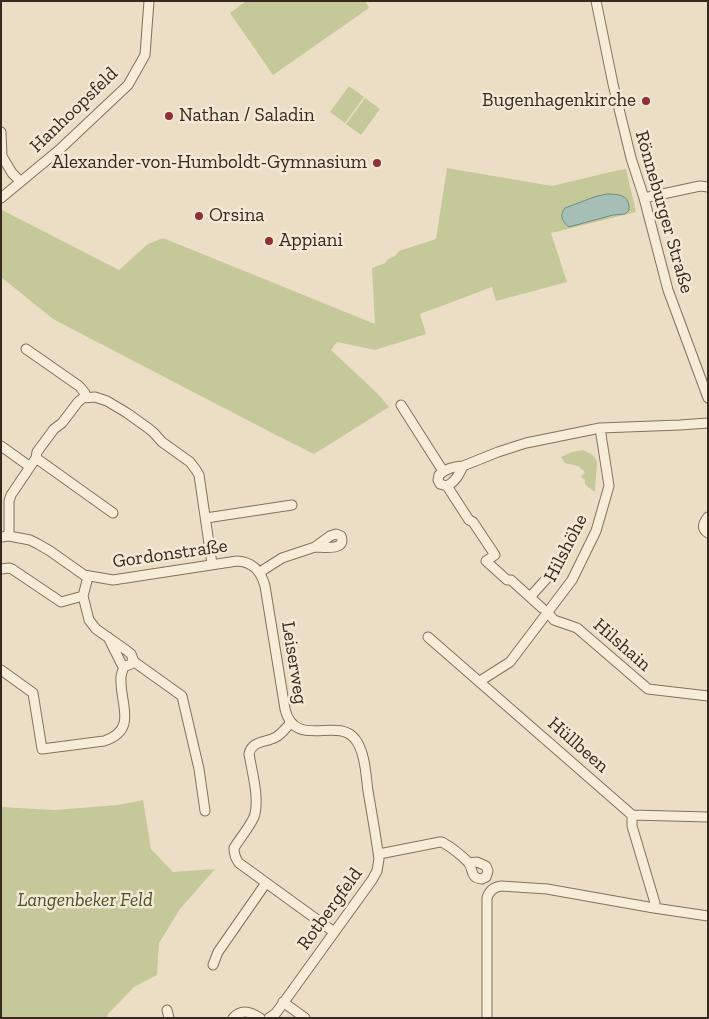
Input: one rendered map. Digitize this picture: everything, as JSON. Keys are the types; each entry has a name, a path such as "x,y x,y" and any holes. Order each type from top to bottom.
{"street":[{"name":"Hanhoopsfeld","path":"1,198 59,150 128,85 145,55 149,1"},
{"name":"Rönneburger Straße","path":"596,1 629,149 668,290 708,398"},
{"path":"1,132 2,156 12,173 20,181"},
{"path":"644,198 700,186 708,187"},
{"path":"26,348 79,386 86,397"},
{"path":"5,537 9,498 36,458 37,452 78,402 86,397 94,397 127,413 192,464 199,475 212,564"},
{"path":"401,405 443,471"},
{"path":"463,466 456,480 447,486 440,484 438,480 439,475 443,471 463,466 526,443 600,428 708,423"},
{"name":"Hilshöhe","path":"480,681 510,662 544,610 572,580 596,531 609,486 600,428"},
{"path":"1,446 29,466"},
{"path":"36,458 113,513"},
{"name":"Hilshain","path":"447,486 495,555 486,561 507,580 511,580 554,620 578,628 648,689 708,696"},
{"path":"206,518 292,506"},
{"path":"708,517 703,526 708,534"},
{"name":"Gordonstraße","path":"5,537 20,538 38,544 88,577 113,580 241,561 250,564 260,572"},
{"path":"260,572 282,558 315,547"},
{"path":"530,597 557,567"},
{"path":"1,570 12,569 61,602 83,596"},
{"name":"Leiserweg","path":"260,572 265,586 287,716 298,728 305,731 342,731 355,739 361,750 379,854"},
{"path":"88,577 83,596 87,614 92,625 131,654 133,661 182,696 199,769 205,811"},
{"path":"108,637 118,659 124,666"},
{"name":"Hüllbeen","path":"428,637 632,815"},
{"path":"124,666 129,666 133,661"},
{"path":"1,670 33,693 42,749 104,741 118,734 126,718 121,678 124,666"},
{"path":"291,722 278,736 259,742 250,750 256,808 253,820 234,848 234,853 239,863 334,932"},
{"path":"654,908 632,826 632,815 708,816"},
{"name":"Rotbergfeld","path":"273,1016 375,875 379,863 379,854 440,842 455,850 469,864"},
{"path":"213,965 218,952 266,883"},
{"path":"487,1018 486,912 487,898 494,888 501,886 547,889 708,916"},
{"path":"283,1002 305,1018"},
{"path":"233,1018 242,1012 251,1013 260,1018"}],"green space":[{"path":"246,1 365,1 369,8 273,75 230,13"},
{"path":"349,86 364,97 345,123 330,112"},
{"path":"365,98 380,109 361,135 346,124"},
{"path":"447,168 552,186 626,169 636,212 551,233 567,282 496,301 492,287 420,314 426,334 375,350 337,342 331,350 377,393 389,407 314,454 53,319 1,277 2,210 119,270 148,244 163,238 375,324 372,268 385,263 399,251 436,239"},
{"path":"583,450 594,456 597,462 595,491 585,484 585,480 581,477 585,472 578,466 565,463 561,457"},
{"name":"Langenbeker Feld","path":"143,800 151,849 173,872 215,869 180,909 159,943 157,975 134,987 108,1014 107,1018 1,1018 1,807 54,810 118,805"}],"water":[{"path":"607,194 626,198 629,210 625,214 613,215 569,227 563,221 562,213 565,208"}],"place":[{"name":"Bugenhagenkirche","path":"646,101"},
{"name":"Nathan / Saladin","path":"169,116"},
{"name":"Alexander-von-Humboldt-Gymnasium","path":"377,163"},
{"name":"Orsina","path":"199,216"},
{"name":"Appiani","path":"269,241"}]}
